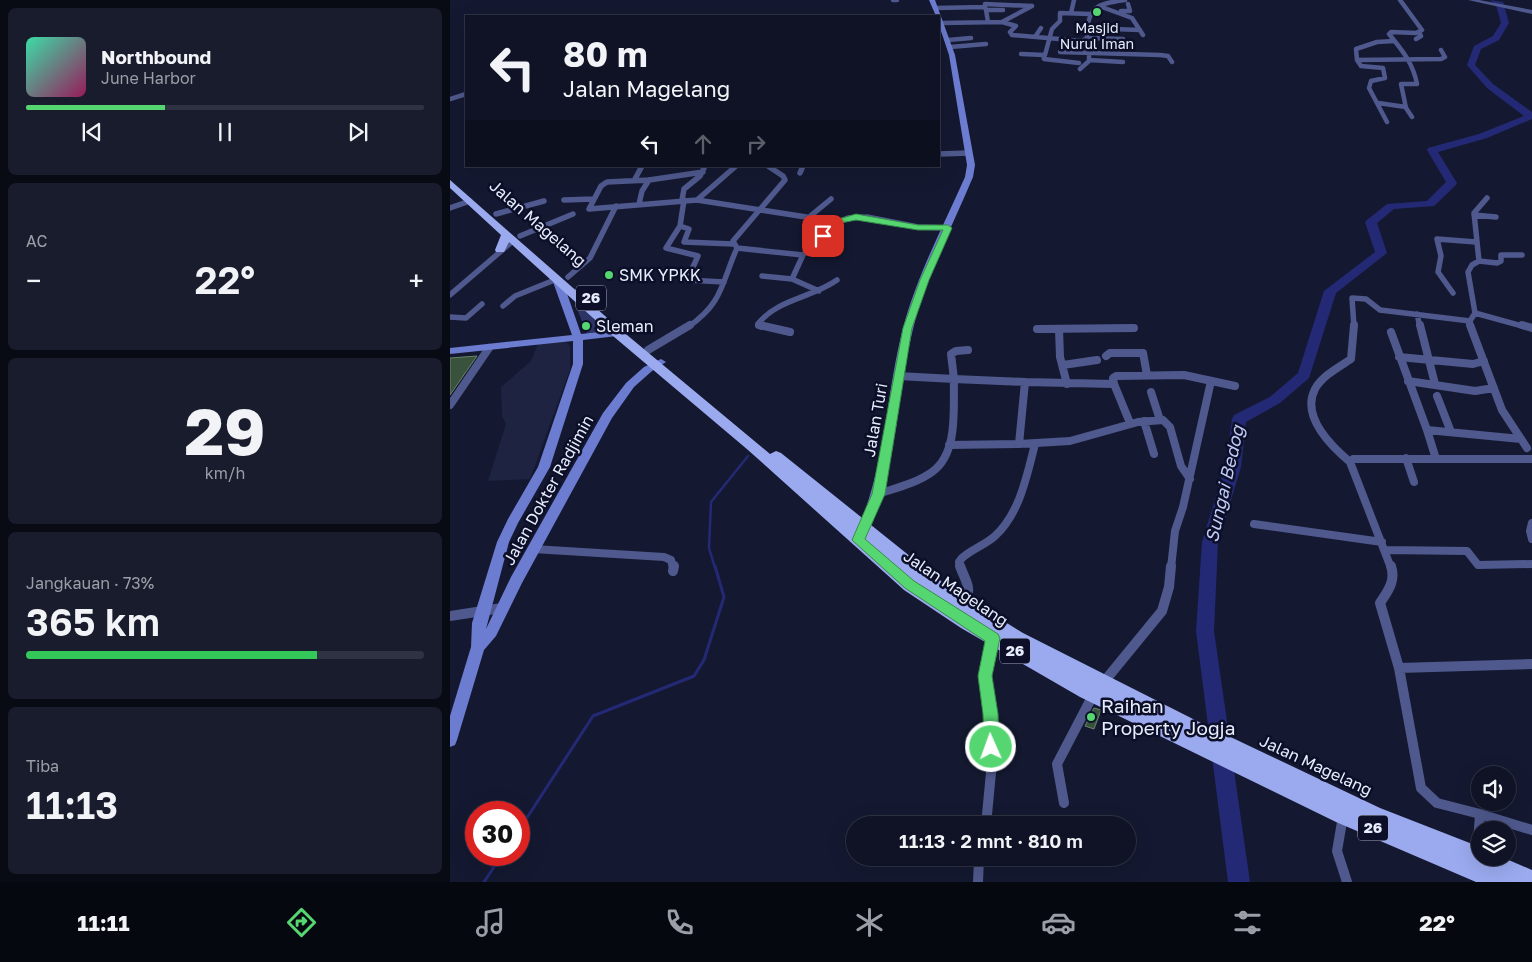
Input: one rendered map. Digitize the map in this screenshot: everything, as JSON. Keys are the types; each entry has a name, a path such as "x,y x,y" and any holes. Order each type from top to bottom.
{"highway":[{"name":"Jalan Magelang","path":"450,175 496,214 514,237"},
{"name":"Jalan Magelang","path":"450,183 648,350 658,364"},
{"path":"500,250 514,237"},
{"name":"Jalan Magelang","path":"563,278 579,298 617,333 658,364 753,447 861,534 962,605 1098,689"},
{"path":"566,304 579,298"},
{"name":"Jalan Magelang","path":"861,534 910,584 993,638 1253,764 1471,853"},
{"name":"Jalan Magelang","path":"1253,764 1343,815 1500,882"},
{"name":"Jalan Magelang","path":"1500,866 1532,880"}],"main road":[{"name":"Jalan Turi","path":"932,0 938,15"},
{"name":"Jalan Turi","path":"861,534 878,494 908,328 924,280 969,177 971,165 960,92 949,43 940,21"},
{"name":"Jalan Dokter Radjimin","path":"450,740 478,647 477,633 482,610 506,533 546,460 578,364 578,338 566,304 563,278"},
{"path":"450,352 617,333"},
{"name":"Jalan Dokter Radjimin","path":"478,647 491,632 502,608 612,408 630,385 658,364"}],"street":[{"path":"892,0 897,0"},
{"path":"1071,13 1074,0"},
{"path":"1400,0 1420,31 1421,36 1416,39"},
{"path":"1471,0 1532,12"},
{"path":"1080,69 1087,64 1088,60 1089,53 1085,40 1090,14 1093,9 1099,6 1126,2 1130,11 1117,11"},
{"path":"988,22 985,4 1032,6 1002,22"},
{"path":"1087,28 1124,29 1142,33 1132,18 1099,6"},
{"path":"940,16 985,8 1003,10"},
{"path":"1043,55 1053,28 1060,21 1060,13 1090,14"},
{"path":"940,16 1002,22 1016,26 1010,32 1012,34 1050,39 1123,40"},
{"path":"1035,37 1041,28"},
{"path":"1122,54 1124,29"},
{"path":"1412,117 1406,106 1402,84 1417,84 1409,59 1390,34 1391,32 1420,31"},
{"path":"949,43 971,38"},
{"path":"1387,122 1382,108 1373,98 1369,88 1372,81 1385,78 1383,68 1361,66 1357,60 1356,49 1377,42 1394,41"},
{"path":"949,43 986,44"},
{"path":"1357,60 1445,58 1441,50"},
{"path":"1060,52 1160,55 1171,58 1172,62"},
{"path":"1021,54 1043,55"},
{"path":"1043,55 1044,59 1079,63"},
{"path":"1088,60 1123,62"},
{"path":"450,99 465,94"},
{"path":"1378,103 1406,106"},
{"path":"940,154 969,153"},
{"path":"635,179 641,167"},
{"path":"697,200 735,167"},
{"path":"648,350 692,322 714,304 724,282 735,246 735,238 784,180 783,176 770,167"},
{"path":"800,173 803,167"},
{"path":"592,210 589,208 603,183 635,179 649,180 704,169"},
{"path":"704,169 684,189 680,226 666,248 698,256 687,280 724,282"},
{"path":"639,204 642,191 649,180"},
{"path":"1479,261 1474,211 1487,198"},
{"path":"564,200 594,199"},
{"path":"808,218 831,199"},
{"path":"514,237 575,214 592,210 683,200 697,200 838,222"},
{"path":"450,208 470,201"},
{"path":"496,214 511,209 529,208 544,201"},
{"path":"503,306 515,296 563,278 590,258 616,206"},
{"path":"1474,214 1496,217"},
{"path":"792,279 803,255 838,222 848,218 867,217 918,227 948,228"},
{"path":"680,226 689,229 684,242 735,246 803,255"},
{"path":"1453,294 1438,272 1441,256 1436,239 1476,242"},
{"path":"450,294 500,250"},
{"path":"1522,255 1501,255 1501,261 1497,263 1479,261 1472,265 1468,272 1475,312 1470,321 1470,328 1502,410 1521,439 1530,447 1532,455"},
{"path":"762,276 792,279 819,291"},
{"path":"790,332 761,327 758,324 762,317 770,311 819,291 837,280"},
{"path":"1470,321 1380,310 1362,297 1351,299 1355,317 1351,358 1316,387 1312,397 1312,408 1319,425 1337,451 1350,462 1394,575 1389,590 1380,603 1399,668 1421,788 1426,798 1433,802 1475,810 1480,814 1532,830"},
{"path":"450,317 466,318 482,304"},
{"path":"1475,312 1532,328"},
{"path":"1417,314 1435,384"},
{"path":"1037,329 1134,328"},
{"path":"1059,329 1067,384"},
{"path":"1391,332 1436,459"},
{"path":"450,404 490,348"},
{"path":"878,494 920,478 938,467 949,445 954,378 951,354 956,351 968,350"},
{"path":"1106,356 1112,352 1143,353 1147,375"},
{"path":"1399,357 1473,364 1484,361"},
{"path":"1063,365 1097,360"},
{"path":"1130,423 1114,384 1113,378 1116,376 1184,375 1235,386"},
{"path":"898,376 1067,384 1114,384"},
{"path":"1064,803 1056,764 1098,689 1162,611 1169,587 1175,531 1190,479 1211,381"},
{"path":"1408,381 1475,391 1494,388"},
{"path":"1019,444 1025,382"},
{"path":"1151,392 1160,420"},
{"path":"1438,396 1451,432"},
{"path":"949,445 1036,444 1099,434 1130,423 1160,420 1166,422 1170,427 1181,466 1190,479"},
{"path":"1144,422 1154,454"},
{"path":"1427,430 1521,439"},
{"path":"962,605 970,596 971,590 959,562 963,556 994,538 1005,524 1023,488 1036,444"},
{"path":"1350,462 1353,460 1406,458 1532,459"},
{"path":"1406,458 1414,482"},
{"path":"1532,523 1532,539"},
{"path":"1254,524 1384,546 1467,551 1478,565 1532,564"},
{"path":"534,549 664,557 671,560 674,564 673,571"},
{"path":"450,616 502,608"},
{"path":"987,816 992,762 990,714 985,676 993,638"},
{"path":"1399,668 1532,664"},
{"path":"1480,814 1480,821"},
{"path":"1343,815 1337,851 1347,882"},
{"path":"978,882 979,866"}],"shaded area":[{"path":"580,305 606,329 605,332 587,333 576,307"},
{"path":"566,342 570,346 570,370 530,479 488,481 506,424 502,416 501,387 531,361 538,344"}],"building":[{"path":"477,356 450,395 450,358"},
{"name":"Raihan Property Jogja","path":"1094,708 1101,710 1094,729 1085,726"}],"waterway":[{"name":"Sungai Bedog","path":"1239,882 1205,631 1210,542 1233,467 1239,419 1275,400 1304,375 1330,291 1381,253 1371,222 1391,206 1430,204 1452,183 1432,150 1483,136 1531,116 1490,86 1471,65 1477,48 1496,38 1505,23 1500,4 1494,0"},
{"path":"715,568 709,548 711,502 748,456"},
{"path":"530,813 593,716 694,676 704,660 724,597 715,566"},
{"path":"484,882 495,866"}],"place":[{"name":"Masjid Nurul Iman","path":"1097,12"},
{"name":"SMK YPKK","path":"609,275"},
{"name":"Sleman","path":"586,326"},
{"name":"Raihan Property Jogja","path":"1091,717"}],"route":[{"path":"823,236 843,219 856,217 867,217 918,227 948,228 924,280 908,328 878,494 872,512 858,540 910,584 967,623 993,638 985,676 990,714 991,747"}]}
